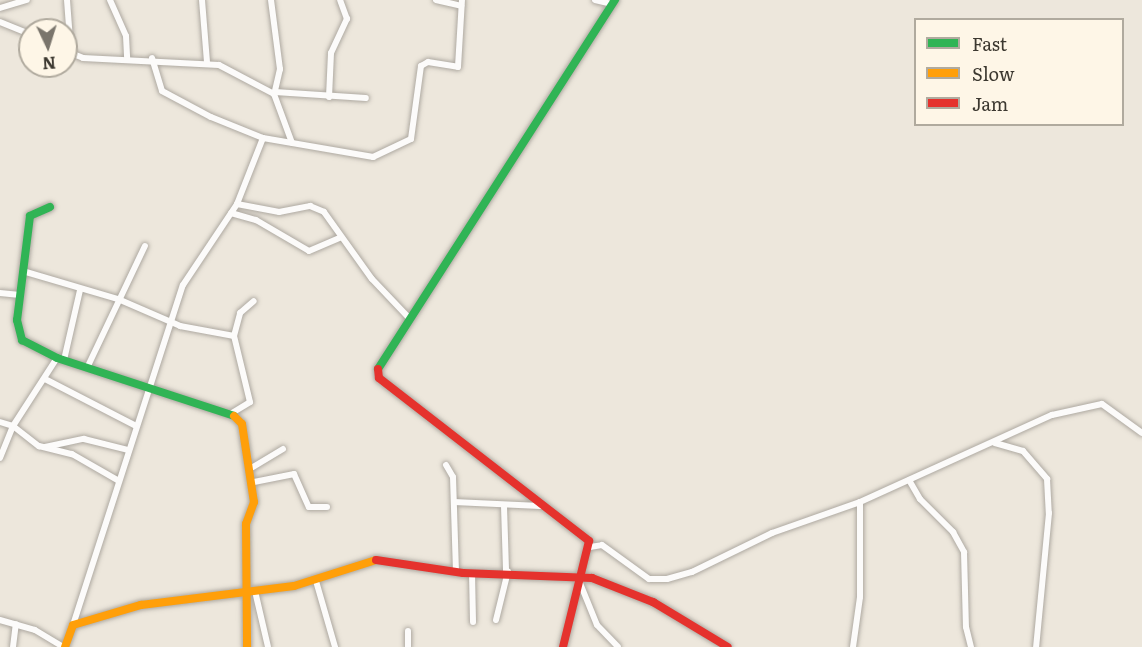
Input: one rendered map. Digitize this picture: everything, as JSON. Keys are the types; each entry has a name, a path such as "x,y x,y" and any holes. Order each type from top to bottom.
{"street":[{"path":"0,8 27,0"},
{"path":"67,0 67,18"},
{"path":"110,0 126,36 127,57"},
{"path":"202,0 207,62"},
{"path":"271,0 280,60 274,93 292,143"},
{"path":"329,97 331,53 347,19 340,0"},
{"path":"152,58 162,91 263,138 367,158 411,139 421,66 433,63 452,69 461,61 462,3 435,0"},
{"path":"564,647 590,547 585,536 541,506 379,378 378,366 614,2 595,0"},
{"path":"0,22 18,29"},
{"path":"78,53 207,62 274,93 366,98"},
{"path":"0,620 16,624 64,647 188,274 237,204 263,138"},
{"path":"237,204 279,212 316,206 328,216 339,238 409,318"},
{"path":"50,207 30,214 26,272 20,295 19,334 27,344 87,368 150,385 232,413 245,430 254,482 254,509 246,524 244,591 247,647"},
{"path":"231,213 281,232 309,251 339,238"},
{"path":"87,368 118,298 145,246"},
{"path":"26,272 80,290 118,298 171,321 234,336"},
{"path":"0,458 13,426 61,359 80,290"},
{"path":"0,293 20,295"},
{"path":"232,413 250,402 234,336 240,312 254,301"},
{"path":"45,379 136,426"},
{"path":"590,547 602,545 649,579 667,579 772,533 860,502 995,443 1052,415 1094,403 1102,404 1142,432"},
{"path":"0,422 13,426 44,447 72,454 119,481"},
{"path":"44,447 84,439 128,450"},
{"path":"995,443 1029,455 1047,479 1048,513 1036,647"},
{"path":"252,467 283,449"},
{"path":"446,465 452,475 456,572"},
{"path":"254,482 294,474 309,507 327,507"},
{"path":"909,480 920,499 953,532 964,552 970,647"},
{"path":"454,502 541,506"},
{"path":"853,647 860,597 860,502"},
{"path":"496,620 507,571 504,506"},
{"path":"73,625 165,600 255,591 316,581 357,563 386,558 456,572 507,571 581,580 653,602 724,646"},
{"path":"472,573 473,622"},
{"path":"581,580 597,626 618,647"},
{"path":"316,581 335,647"},
{"path":"255,591 267,647"},
{"path":"13,647 16,624"},
{"path":"408,631 408,647"}],"traffic: fast":[{"path":"378,369 615,0"},
{"path":"50,207 30,216 17,320 22,340 57,358 234,416"}],"traffic: slow":[{"path":"234,416 242,424 254,502 246,524 247,647"},
{"path":"65,647 73,625 141,605 294,586 376,560"}],"traffic: jam":[{"path":"378,369 379,378 589,541 563,647"},
{"path":"376,560 463,573 592,578 653,602 728,647"}]}
